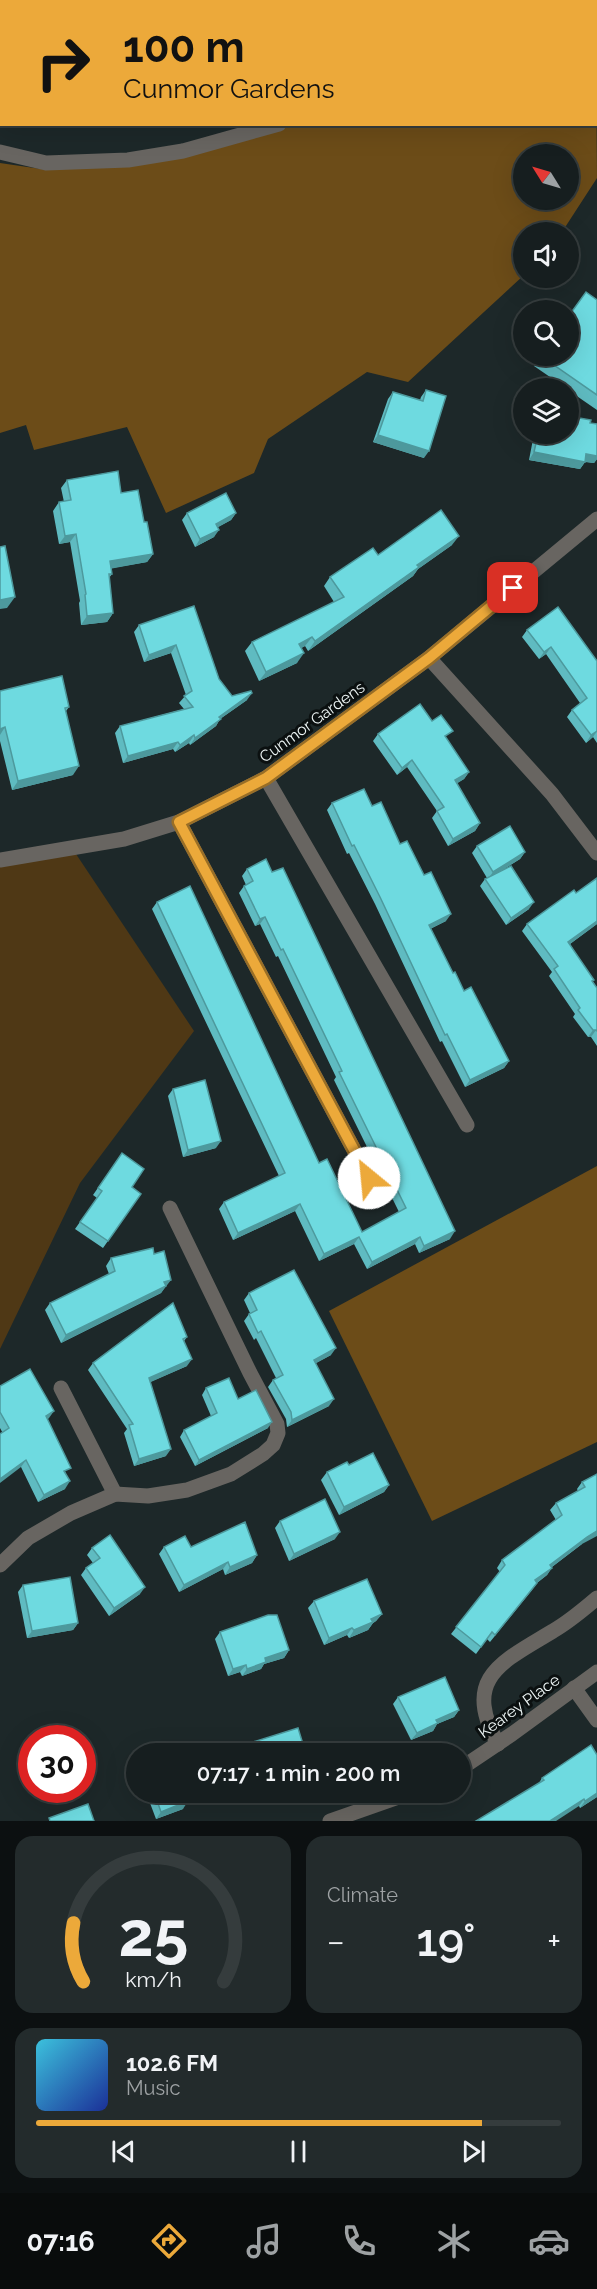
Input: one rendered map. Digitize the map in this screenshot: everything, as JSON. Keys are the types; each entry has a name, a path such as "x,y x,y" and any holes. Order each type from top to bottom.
{"street":[{"path":"0,152 46,163 128,160 183,151 272,126"},
{"name":"Cunmor Gardens","path":"0,860 124,839 179,822 266,778 429,658 597,519"},
{"path":"429,658 552,794 597,853"},
{"path":"266,778 467,1125"},
{"path":"179,822 369,1178"},
{"path":"0,1565 28,1538 71,1513 115,1494 148,1496 188,1490 249,1465 273,1445 278,1434 277,1424 170,1208"},
{"path":"61,1388 115,1494"},
{"path":"498,1744 487,1724 483,1709 489,1680 496,1669 507,1659 577,1615 597,1598"},
{"name":"Kearey Place","path":"471,1762 597,1672"},
{"path":"574,1689 597,1720"},
{"path":"330,1821 382,1803"}],"shaded area":[{"path":"289,126 597,126 597,178 579,206 579,144 513,144 513,210 576,210 568,222 513,222 513,285 408,382 367,372 268,439 254,473 166,513 127,427 34,450 26,425 0,433 0,163 48,170 184,155"},
{"path":"72,848 194,1031 80,1183 0,1349 0,862"},
{"path":"597,1166 597,1442 432,1521 329,1311"}],"building":[{"path":"586,292 597,300 597,395 579,382 579,378 573,378 555,366 579,366 579,302"},
{"path":"426,390 446,396 429,451 378,435 393,392 423,401"},
{"path":"579,418 591,420 590,423 597,424 597,456 586,454 585,462 534,452 536,444 579,444"},
{"path":"118,471 121,493 138,490 153,554 110,561 113,613 87,616 86,594 76,534 65,536 59,502 71,500 67,480"},
{"path":"226,493 236,513 216,524 219,530 200,539 187,513"},
{"path":"441,510 459,536 315,641 312,637 299,644 304,653 266,672 252,642 344,597 330,577 373,548 378,555"},
{"path":"5,546 15,597 0,600 0,547"},
{"path":"194,606 219,679 232,696 251,691 252,693 195,738 194,735 180,745 178,742 128,756 120,726 193,707 184,696 192,691 176,645 149,655 139,625"},
{"path":"558,607 597,661 597,731 591,735 572,710 587,698 551,647 544,652 527,630"},
{"path":"62,676 69,707 65,708 79,766 18,781 5,727 0,729 0,691"},
{"path":"420,704 432,721 441,715 453,731 445,736 469,772 455,780 480,823 453,839 437,811 444,807 412,760 402,768 378,734"},
{"path":"364,789 372,806 381,802 400,844 407,841 424,875 431,872 451,914 429,925 464,991 471,987 509,1061 470,1080 447,1034 445,1035 380,897 332,803"},
{"path":"510,826 525,852 493,872 477,846"},
{"path":"266,859 272,872 283,868 455,1231 424,1246 420,1237 372,1262 359,1237 324,1254 300,1204 238,1233 224,1202 285,1173 157,902 190,886 319,1163 327,1159 362,1232 406,1208 339,1072 342,1071 283,949 281,950 265,917 260,919 244,886 253,881 247,869"},
{"path":"511,866 534,902 511,918 485,879"},
{"path":"597,878 597,921 568,942 597,988 597,1031 593,1030 578,1010 580,1008 554,969 558,966 527,924 574,890 576,893"},
{"path":"205,1080 221,1141 188,1150 173,1089"},
{"path":"122,1153 144,1169 132,1187 141,1194 108,1241 80,1222 102,1191 98,1188"},
{"path":"153,1248 154,1254 164,1251 171,1280 164,1282 166,1286 66,1335 50,1303 115,1271 111,1258"},
{"path":"294,1270 336,1348 314,1360 334,1399 292,1420 291,1412 273,1380 283,1375 261,1331 258,1333 249,1314 257,1310 249,1293"},
{"path":"173,1303 187,1337 183,1339 192,1359 149,1378 171,1449 139,1459 129,1425 133,1424 93,1363"},
{"path":"30,1369 54,1411 46,1416 71,1468 64,1471 70,1481 44,1495 26,1460 0,1479 0,1434 9,1428 0,1412 0,1386"},
{"path":"229,1378 238,1399 256,1390 272,1422 199,1460 184,1430 217,1413 206,1388"},
{"path":"373,1453 389,1485 344,1507 327,1472 347,1462 349,1465"},
{"path":"597,1474 597,1531 550,1565 552,1568 535,1580 537,1583 495,1635 492,1632 481,1647 456,1627 505,1565 502,1560 562,1515 556,1503 585,1487 582,1482"},
{"path":"325,1499 340,1532 294,1554 280,1521"},
{"path":"245,1522 257,1555 230,1567 228,1562 184,1585 164,1547 185,1536 191,1547"},
{"path":"110,1535 145,1587 114,1608 86,1568 100,1558 92,1548"},
{"path":"70,1577 78,1623 32,1631 23,1585"},
{"path":"367,1579 382,1614 371,1619 373,1622 329,1638 314,1601"},
{"path":"268,1615 277,1615 289,1650 265,1658 266,1662 247,1669 246,1665 233,1669 220,1632"},
{"path":"445,1677 459,1710 436,1720 438,1723 417,1733 398,1697"},
{"path":"298,1728 303,1743 250,1743"},
{"path":"591,1745 597,1755 597,1793 585,1801 584,1799 550,1821 476,1821 544,1780 542,1778"},
{"path":"158,1803 183,1803 161,1812"},
{"path":"88,1804 94,1821 50,1821 49,1818"}],"route":[{"path":"369,1178 179,822 215,806 266,778 429,658 513,588"}]}
